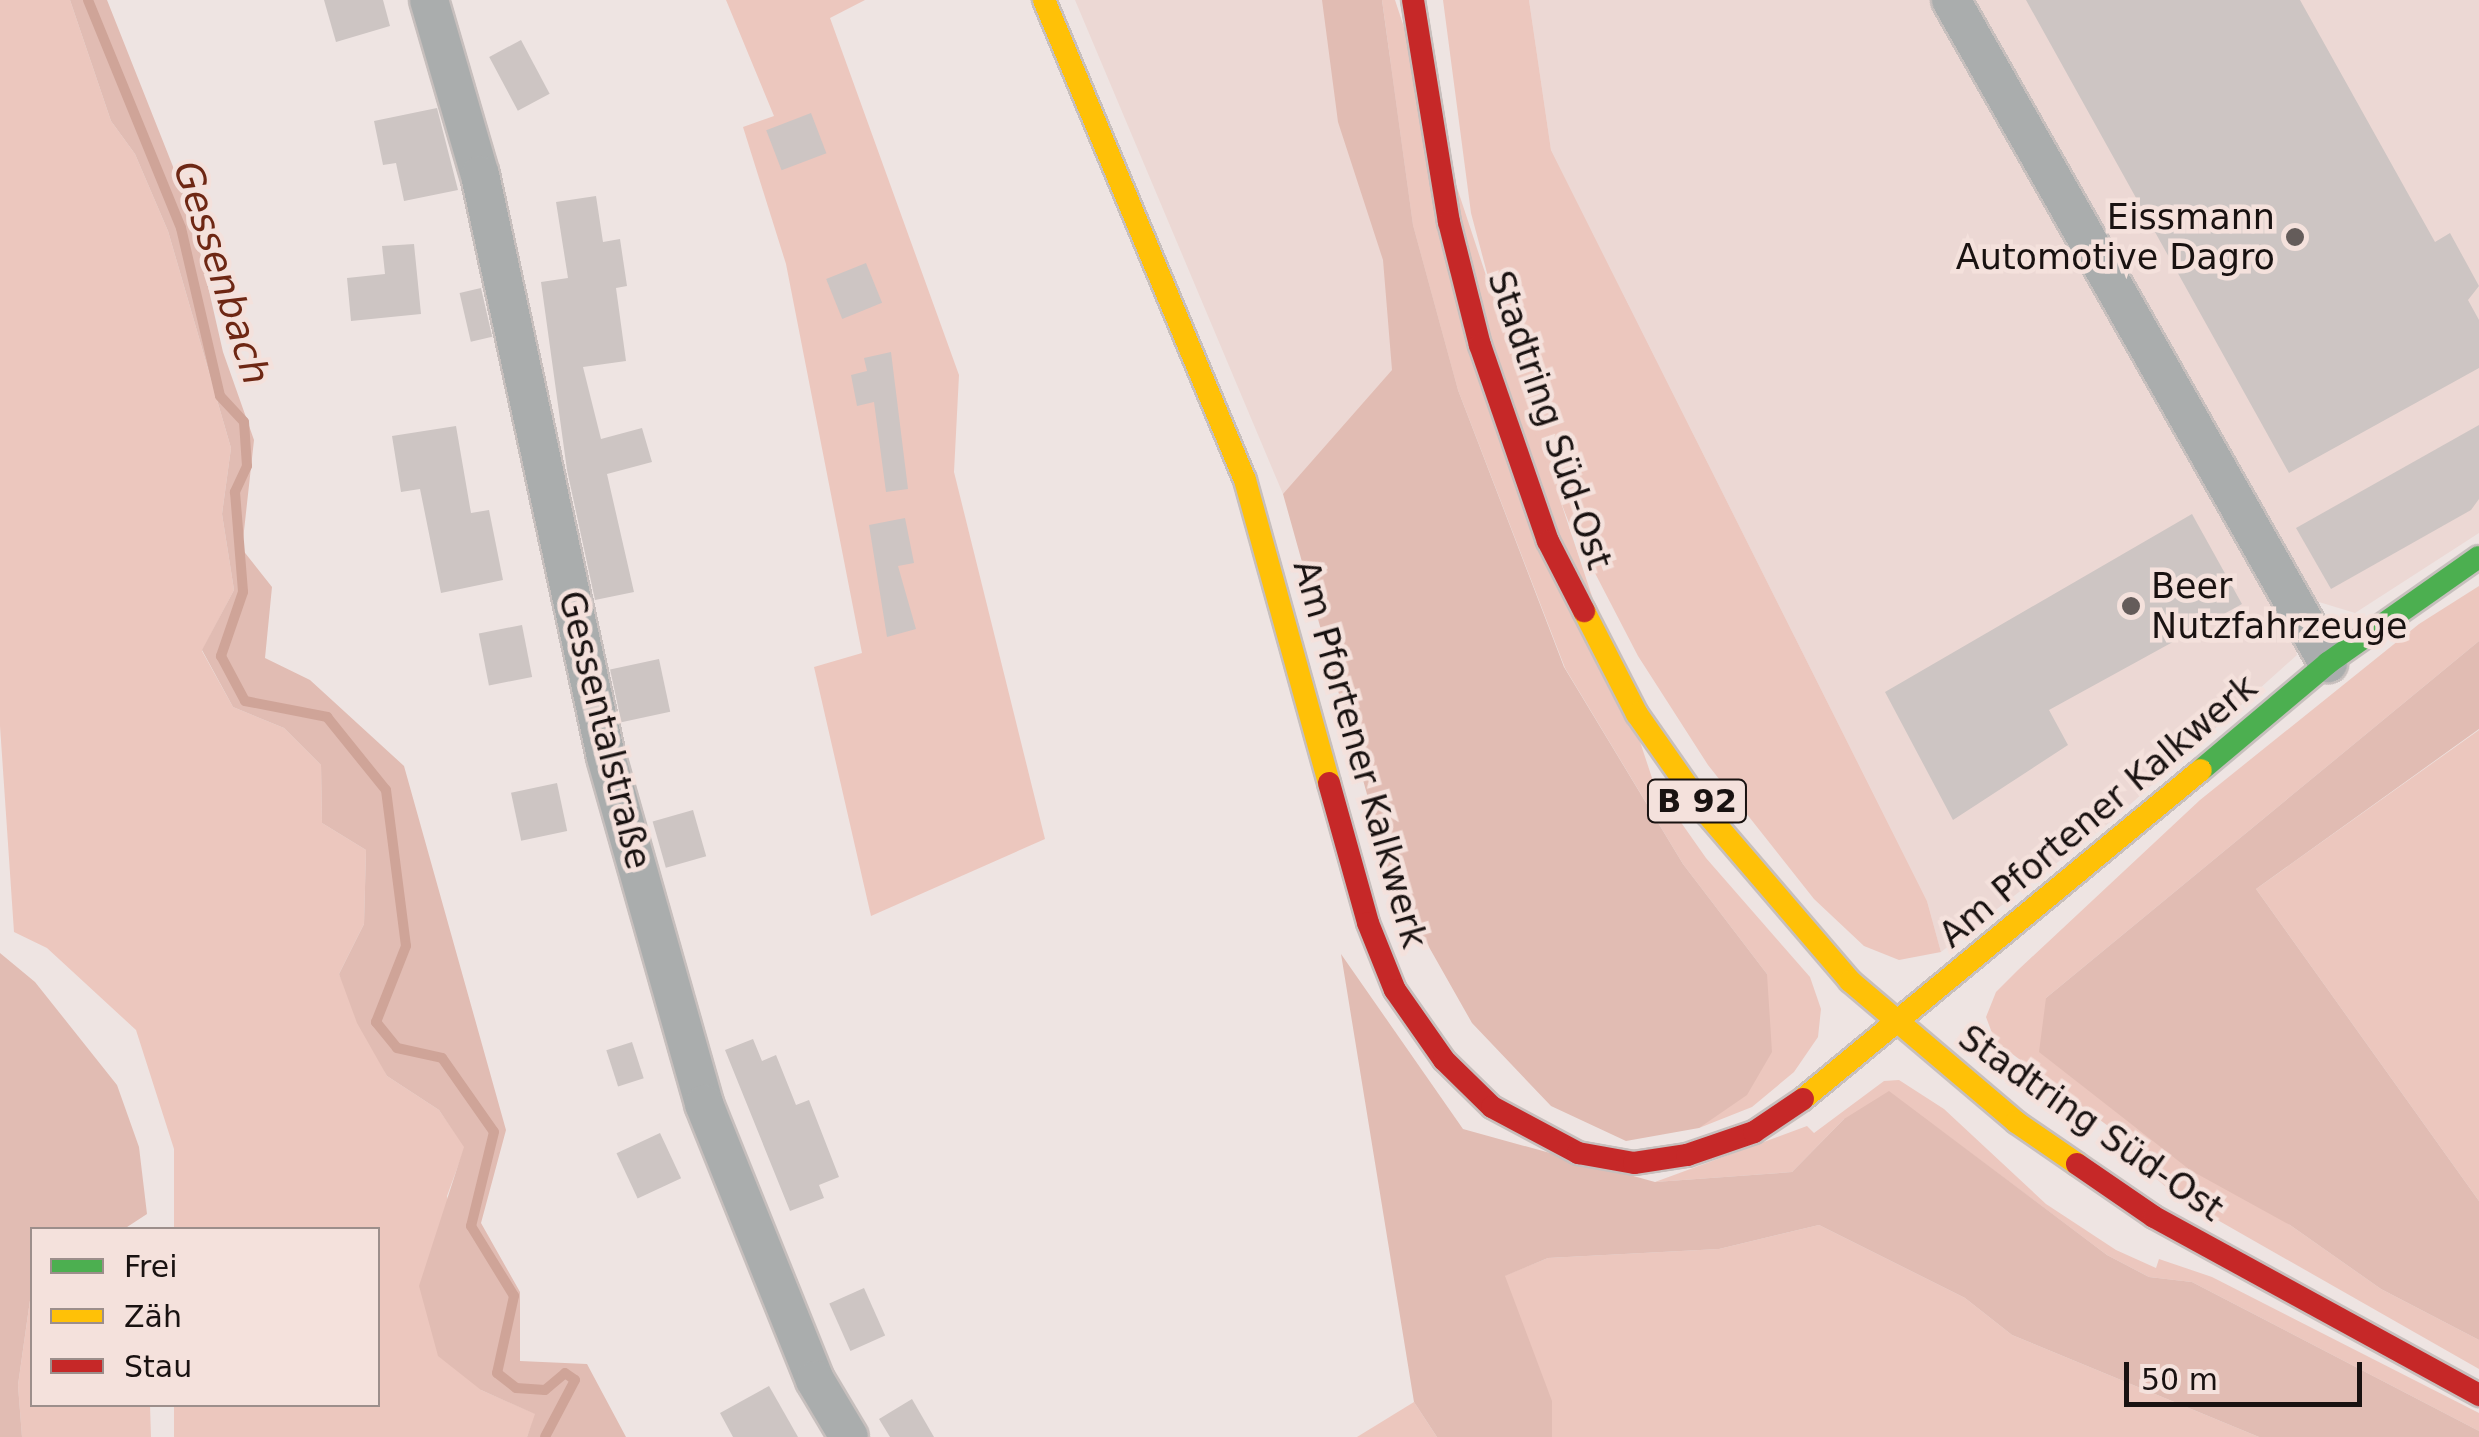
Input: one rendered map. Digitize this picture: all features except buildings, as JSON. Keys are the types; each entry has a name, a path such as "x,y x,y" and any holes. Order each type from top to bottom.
{"street":[{"name":"Gessentalstraße","path":"429,0 480,175 606,757 704,1104 816,1380 849,1437"},
{"name":"Am Pfortener Kalkwerk","path":"1044,0 1245,480 1368,923 1394,990 1444,1060 1492,1107 1532,1134 1578,1153 1634,1163 1687,1155 1754,1132 1898,1025 2328,663 2479,557"},
{"name":"Stadtring Süd-Ost","path":"1413,0 1448,222 1475,328 1556,558 1636,714 1707,814 1774,900 1898,1025 2016,1122 2154,1217 2479,1395"},
{"path":"1951,0 2328,663"}],"shaded area":[{"path":"0,0 70,0 111,121 135,154 168,231 231,448 222,514 234,590 202,651 233,707 284,728 321,765 322,823 366,850 364,924 339,974 387,1076 439,1110 465,1147 447,1196 481,1390 536,1414 527,1437 174,1437 174,1407 380,1407 380,1227 174,1227 174,1149 136,1030 47,948 14,932 0,726"},
{"path":"70,0 107,0 191,212 223,352 254,440 242,549 272,587 265,658 310,680 404,766 506,1130 481,1223 520,1292 520,1361 587,1364 626,1437 527,1437 535,1414 481,1390 438,1356 419,1286 464,1147 439,1110 387,1076 357,1023 339,974 364,924 366,850 322,823 321,765 284,728 233,707 202,650 234,590 222,514 231,448 168,231 135,154 111,121"},
{"path":"726,0 865,0 830,18 959,375 954,472 1045,839 871,916 814,667 862,653 786,264 743,127 774,116"},
{"path":"1075,0 1378,0 1458,390 1283,494"},
{"path":"1322,0 1382,0 1413,225 1458,390 1564,667 1683,864 1767,974 1772,1052 1747,1095 1699,1128 1626,1141 1551,1106 1472,1023 1391,880 1283,494 1392,370 1383,260 1338,122"},
{"path":"1382,0 1395,0 1654,784 1706,858 1810,977 1821,1009 1818,1037 1794,1072 1752,1107 1699,1128 1767,974 1683,864 1565,668 1458,390 1413,225"},
{"path":"1443,0 1529,0 1551,150 1927,901 1941,952 1899,960 1864,946 1814,899 1708,765 1638,656 1569,523 1519,393 1471,213"},
{"path":"1529,0 2479,0 2479,533 2355,613 2319,602 2288,618 2297,655 2114,819 1941,952 1927,901 1551,150"},
{"path":"2479,586 2479,641 2046,998 2290,1225 2381,1289 2479,1340 2479,1369 2179,1198 2119,1147 2124,1138 1995,1041 1986,1017 1996,992 2200,800 2419,624"},
{"path":"2479,641 2479,729 2256,889 2479,1201 2479,1340 2381,1289 2290,1225 2190,1170 2039,1052 2046,998"},
{"path":"2479,730 2479,1201 2256,889"},
{"path":"0,953 35,982 117,1085 139,1147 147,1214 127,1227 30,1227 30,1300 18,1385 22,1437 0,1437"},
{"path":"1341,954 1463,1129 1655,1182 1792,1172 1844,1119 1889,1091 2107,1255 2149,1277 2192,1282 2479,1431 2479,1437 2259,1437 2012,1335 1965,1298 1819,1225 1719,1249 1548,1258 1505,1276 1552,1401 1552,1437 1437,1437 1414,1402"},
{"path":"1899,1080 1944,1109 2046,1204 2116,1250 2156,1268 2159,1259 2212,1277 2479,1413 2479,1431 2192,1282 2149,1277 2107,1255 1932,1124 1844,1119 1792,1172 1655,1182 1807,1126 1814,1133 1884,1081"},
{"path":"1819,1225 1965,1298 2012,1335 2259,1437 1552,1437 1552,1407 1504,1276 1548,1258 1719,1249"},
{"path":"30,1300 30,1407 150,1407 151,1437 22,1437 18,1385"},
{"path":"1414,1402 1437,1437 1357,1437"}],"waterway":[{"name":"Gessenbach","path":"88,0 181,228 220,396 244,422 247,466 235,492 243,592 221,656 245,701 327,717 386,790 406,946 376,1022 397,1048 442,1058 494,1132 471,1226 514,1296 497,1373 516,1388 545,1390 565,1373 575,1380 545,1437"}],"traffic: fast":[{"path":"2201,770 2328,663 2479,557"}],"traffic: slow":[{"path":"1044,0 1245,480 1329,783"},
{"path":"1584,611 1637,714 1707,814 1850,981 2016,1122 2077,1164"},
{"path":"1803,1099 2201,770"}],"traffic: jam":[{"path":"1413,0 1449,222 1480,345 1548,541 1584,611"},
{"path":"1329,783 1368,923 1395,990 1444,1060 1492,1107 1578,1153 1634,1163 1687,1155 1754,1132 1803,1099"},
{"path":"2077,1164 2154,1217 2479,1395"}],"place":[{"name":"Eissmann Automotive Dagro","path":"2295,237"},
{"name":"Beer Nutzfahrzeuge","path":"2131,606"}]}
